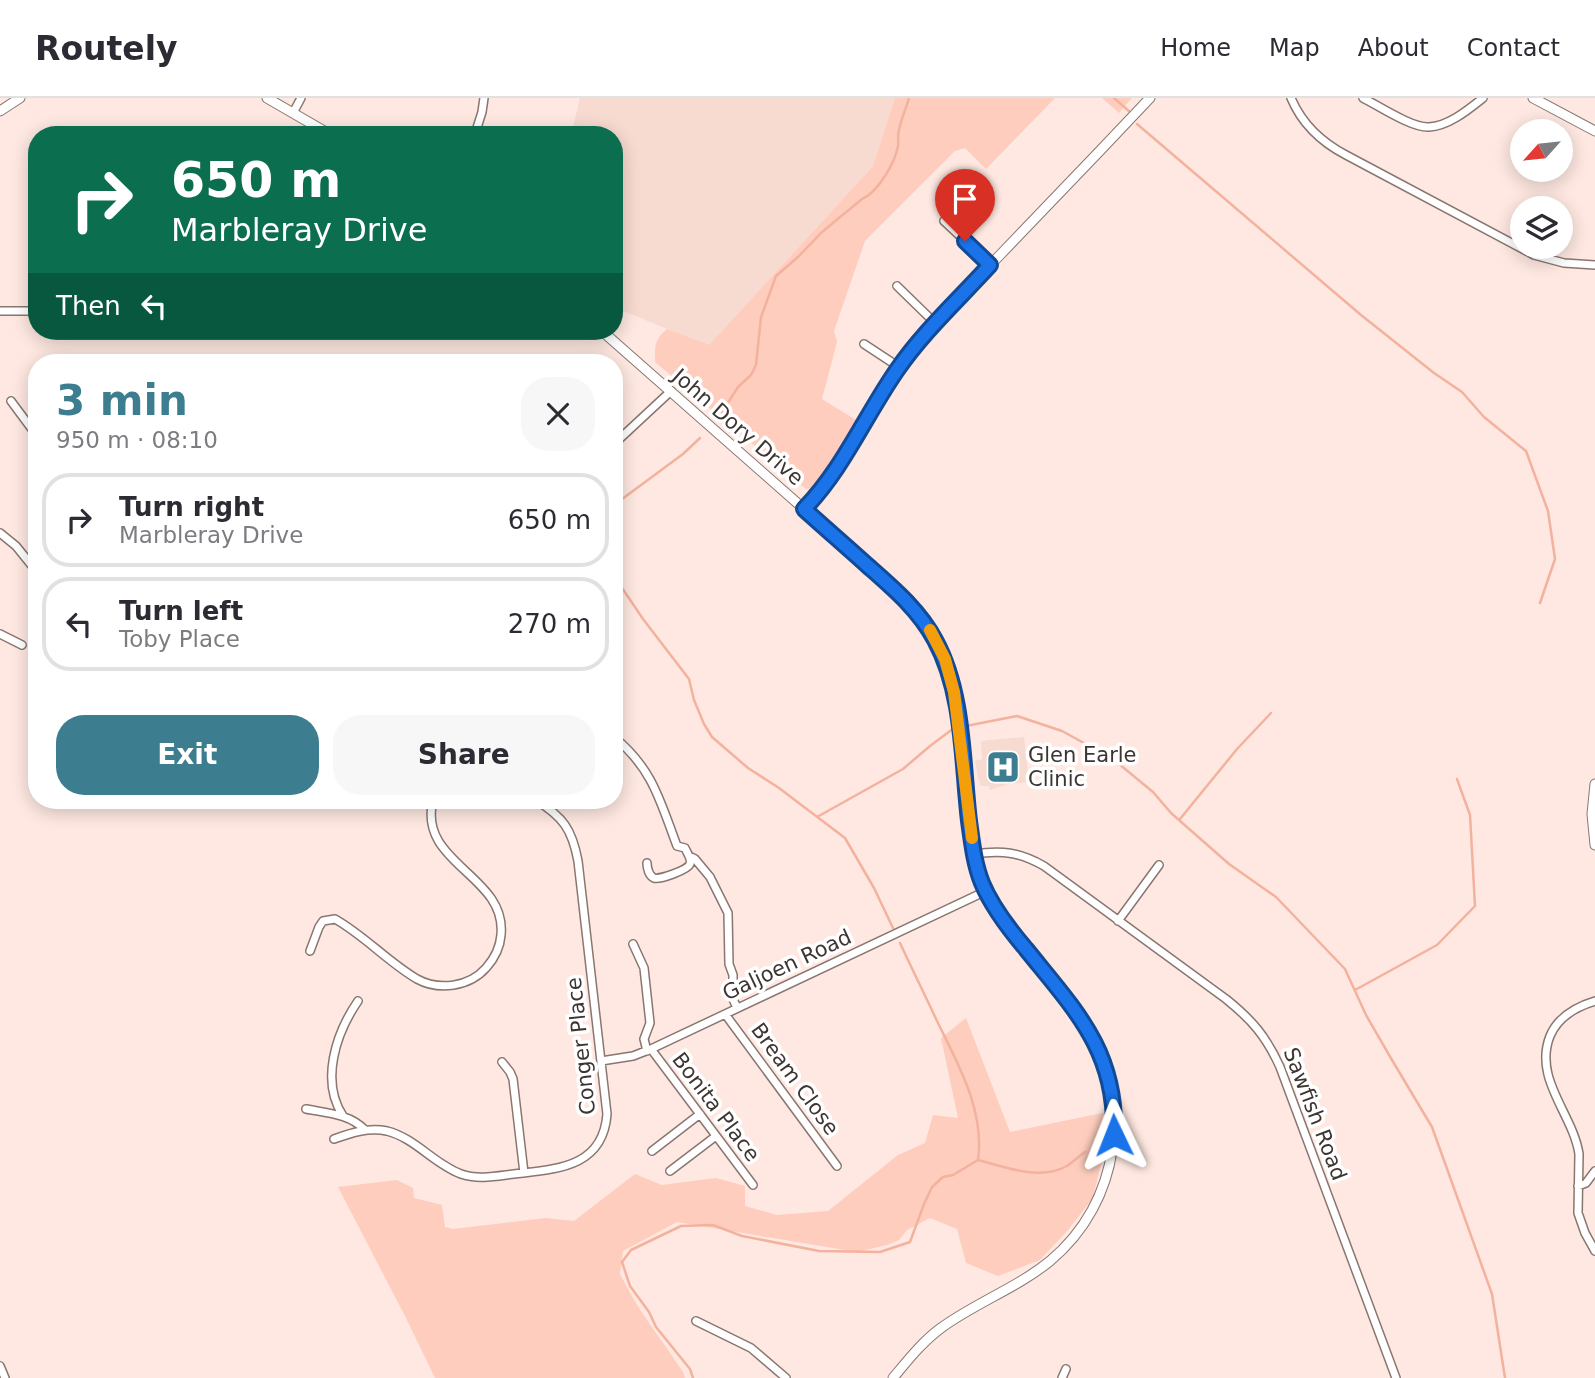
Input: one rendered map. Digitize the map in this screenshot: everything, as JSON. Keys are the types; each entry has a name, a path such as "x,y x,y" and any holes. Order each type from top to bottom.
{"street":[{"path":"0,111 20,98"},
{"path":"267,98 315,126"},
{"path":"293,113 301,98"},
{"path":"478,126 484,98"},
{"path":"804,509 822,490 899,367 936,323 1150,98"},
{"path":"1291,98 1312,131 1346,155 1534,254 1564,263 1595,265"},
{"path":"1363,98 1416,125 1430,127 1450,121 1483,98"},
{"path":"1533,98 1595,131"},
{"path":"944,221 990,265"},
{"path":"897,286 936,323"},
{"path":"0,311 28,311"},
{"name":"John Dory Drive","path":"612,340 901,595 924,622 951,676 957,702 978,872 986,891 1008,926 1077,1013 1094,1039 1107,1070 1113,1097 1114,1135 1110,1162 1102,1188 1080,1229 1065,1248 1036,1271 940,1329 893,1378"},
{"path":"864,344 899,367"},
{"path":"623,436 671,391"},
{"path":"11,401 28,424"},
{"path":"0,533 28,561"},
{"path":"0,634 22,645"},
{"path":"623,745 648,774 656,788 677,846 685,848 691,862 688,867 656,879 648,870 647,863"},
{"path":"1595,784 1592,814 1595,845"},
{"path":"310,951 323,921 335,919 417,979 434,985 447,986 465,982 481,974 488,966 500,942 500,917 488,894 438,842 430,820 431,809"},
{"name":"Conger Place","path":"334,1139 365,1130 382,1131 400,1136 458,1173 485,1177 562,1168 583,1159 597,1145 603,1134 607,1114 575,847 562,819 548,809"},
{"name":"Sawfish Road","path":"974,854 999,851 1044,866 1256,1026 1270,1045 1280,1067 1396,1378"},
{"path":"689,855 710,877 728,913 729,964 733,975 733,999 737,1008"},
{"path":"1118,921 1159,865"},
{"name":"Galjoen Road","path":"601,1061 633,1056 649,1050 986,891"},
{"path":"633,944 645,968 650,1023 644,1037 649,1050"},
{"path":"1595,1001 1573,1010 1559,1021 1551,1032 1545,1053 1547,1074 1578,1145 1579,1217 1595,1251"},
{"path":"343,1116 334,1097 332,1062 348,1018 358,1002"},
{"name":"Bream Close","path":"725,1014 837,1166"},
{"name":"Bonita Place","path":"649,1050 753,1185"},
{"path":"502,1062 513,1079 524,1172"},
{"path":"306,1110 343,1116 365,1130"},
{"path":"652,1151 700,1114"},
{"path":"670,1171 716,1136"},
{"path":"1578,1186 1586,1183 1595,1171"},
{"path":"696,1321 751,1348 786,1378"},
{"path":"0,1366 5,1378"},
{"path":"1062,1378 1066,1369"}],"shaded area":[{"path":"580,98 895,98 873,166 708,346 623,311 623,126 573,126"},
{"path":"895,98 1055,98 986,169 965,148 955,151 865,241 834,331 837,342 822,399 856,420 821,478 811,488 806,489 655,362 656,344 667,329 709,345 873,166"},
{"path":"1102,98 1132,98 1119,113"},
{"path":"1024,737 1029,782 1008,784 990,790 989,786 981,786 975,761 982,759 981,741"},
{"path":"966,1018 1010,1132 1107,1112 1107,1139 1093,1198 1040,1260 998,1276 966,1263 957,1229 930,1218 907,1230 899,1240 857,1252 677,1222 623,1251 620,1274 685,1378 435,1378 338,1187 397,1180 413,1188 414,1198 442,1205 445,1227 453,1229 546,1218 574,1221 635,1174 662,1185 716,1178 745,1186 745,1206 777,1215 828,1211 898,1155 925,1143 933,1115 958,1118 941,1038"}],"waterway":[{"path":"722,412 756,365 761,317 776,276 822,232 880,184 896,153 898,132 909,98"},
{"path":"1114,98 1130,112"},
{"path":"1137,124 1361,315 1462,392 1484,417 1526,451 1548,511 1555,559 1540,603"},
{"path":"623,498 683,454 700,438"},
{"path":"623,589 689,679 694,700 712,737 748,768 845,838 893,928"},
{"path":"1180,819 1237,749 1271,713"},
{"path":"966,726 1017,716 1062,731 1113,759 1153,792 1171,813 1229,864 1276,897 1345,969 1366,1015 1432,1127 1492,1294 1505,1378"},
{"path":"817,817 903,769 954,728"},
{"path":"1355,990 1437,945 1475,906 1470,815 1457,779"},
{"path":"693,1378 690,1369 656,1327 649,1312 630,1286 622,1262 631,1250 681,1226 713,1225 742,1236 819,1251 880,1252 910,1242 932,1187 943,1177 953,1175 978,1160 978,1124 968,1088 900,943"},
{"path":"978,1160 1034,1173 1067,1166 1085,1152"}],"slow traffic":[{"path":"930,630 945,659 957,702 972,838"}],"place":[{"name":"Glen Earle Clinic","path":"1003,767"}],"route":[{"path":"965,241 990,265 896,370 822,490 804,509 901,595 924,622 945,659 957,702 973,845 982,882 1008,926 1077,1013 1094,1039 1104,1062 1113,1097 1114,1135"}]}
